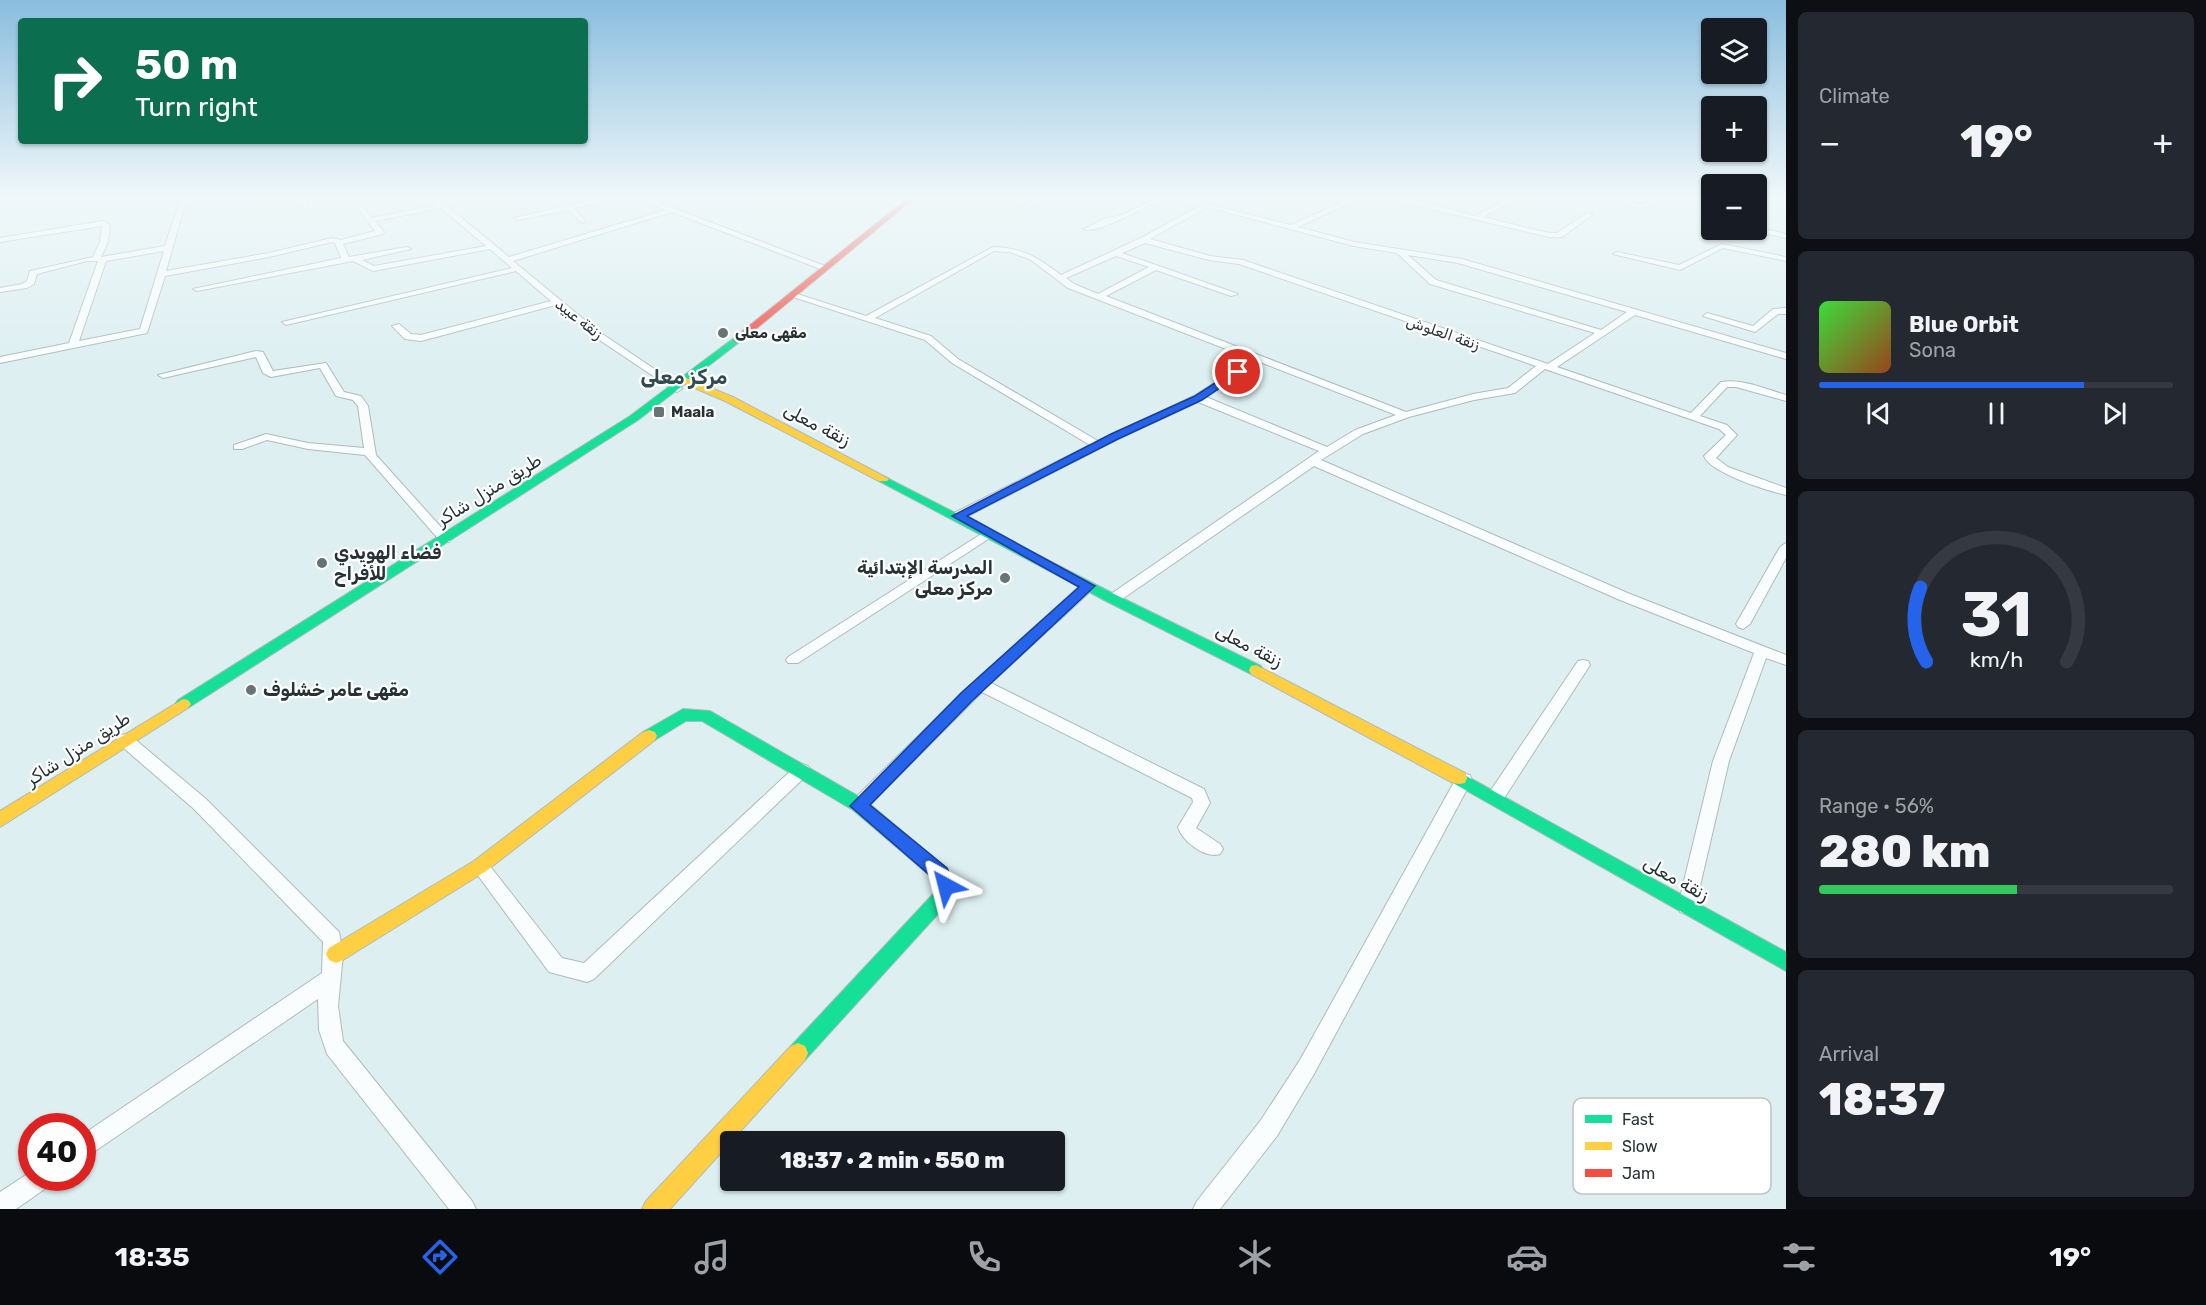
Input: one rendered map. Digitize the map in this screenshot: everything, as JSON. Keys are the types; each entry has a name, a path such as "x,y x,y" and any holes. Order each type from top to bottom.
{"street":[{"path":"72,347 100,253"},
{"path":"0,290 28,284 33,273 41,269 135,253"},
{"path":"0,360 144,331 167,253"},
{"path":"160,274 274,253"},
{"path":"343,253 346,260"},
{"path":"197,289 383,253"},
{"path":"358,258 369,268 377,268 455,253"},
{"name":"زنقة عبيد","path":"498,253 595,333 681,385"},
{"path":"507,260 529,253"},
{"path":"787,253 826,268"},
{"name":"طريق منزل شاكر","path":"0,820 445,539 681,385 844,253"},
{"path":"869,318 981,253"},
{"path":"1020,253 1026,255 1060,278 1098,297 1343,389 1405,416"},
{"name":"زنقة العلوش","path":"1192,253 1240,262 1723,427 1732,435 1710,456 1714,464 1786,492"},
{"path":"1402,253 1433,282 1603,333"},
{"path":"1417,253 1459,261 1786,356"},
{"path":"1617,254 1680,268 1708,253"},
{"path":"1759,253 1786,259"},
{"path":"1060,278 1118,254 1234,294"},
{"path":"1098,297 1156,267"},
{"path":"286,322 516,268"},
{"path":"791,295 928,338 955,361 1097,445"},
{"path":"396,326 408,337 421,338 557,302"},
{"path":"1113,599 1359,432 1473,397 1511,391 1635,311"},
{"path":"1707,316 1755,329 1776,311 1786,311"},
{"path":"163,375 256,354 260,354 266,371 271,374 322,366 339,394 357,398 363,406 368,452 416,509 445,539"},
{"path":"958,516 1097,445 1198,398 1258,359"},
{"path":"1693,417 1724,384 1736,384 1786,398"},
{"name":"زنقة معلى","path":"681,385 729,399 958,516 1113,599 1268,675 1464,780 1786,962"},
{"path":"1198,398 1328,451"},
{"path":"238,447 259,438 275,437 308,446 368,452"},
{"path":"1315,462 1625,597 1786,660"},
{"path":"793,660 989,533"},
{"path":"1743,624 1786,547"},
{"path":"859,806 982,685 1088,586"},
{"path":"1687,906 1721,761 1762,649"},
{"path":"1495,798 1583,665"},
{"path":"982,685 1198,794 1202,803 1187,827 1189,834 1214,849"},
{"path":"336,954 480,866 665,724 683,716 705,715 802,770 859,806 941,874 946,886 942,897 654,1209"},
{"path":"124,740 201,804 332,939 336,954 328,1027 334,1047 464,1209"},
{"path":"480,866 556,966 587,973 802,770"},
{"path":"1205,1209 1269,1128 1307,1067 1464,780"},
{"path":"96,1139 332,978"},
{"path":"0,1206 22,1191"}],"traffic: fast":[{"path":"183,704 634,418 737,340"},
{"path":"883,479 1113,599 1256,670"},
{"path":"649,736 683,715 705,715 859,805 941,874 946,886 942,897 798,1053"},
{"path":"1459,778 1786,962"}],"traffic: slow":[{"path":"686,381 729,399 883,479"},
{"path":"1256,670 1459,778"},
{"path":"0,820 183,704"},
{"path":"336,954 480,866 649,736"},
{"path":"654,1209 798,1053"}],"traffic: jam":[{"path":"737,340 844,253"}],"place":[{"name":"مقهى معلى","path":"723,333"},
{"name":"Maala","path":"659,412"},
{"name":"فضاء الهويدي للأفراح","path":"322,563"},
{"name":"المدرسة الإبتدائية مركز معلى","path":"1005,578"},
{"name":"مقهى عامر خشلوف","path":"251,690"}],"district":[{"name":"مركز معلى","path":"684,377"}],"route":[{"path":"946,886 941,874 859,806 967,697 1088,586 958,516 1114,436 1134,429 1198,398 1238,372"}]}
